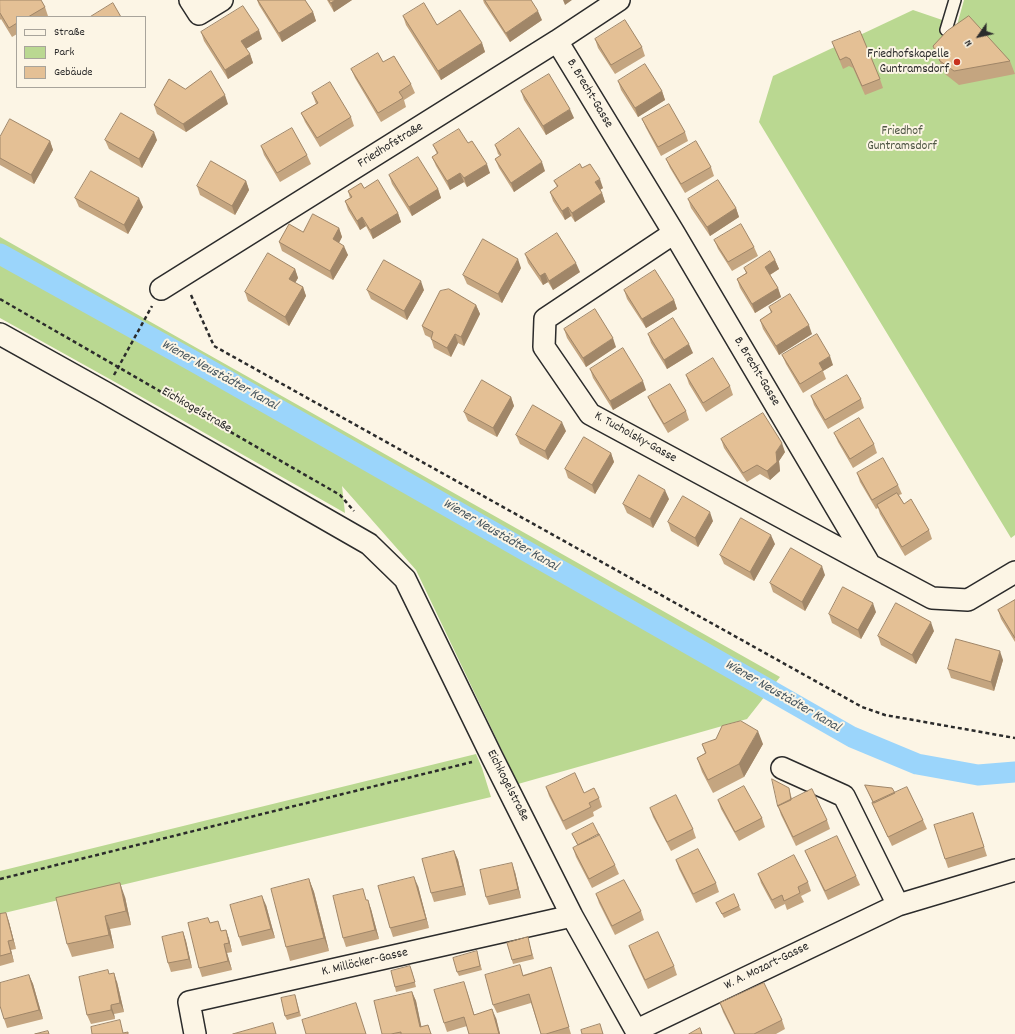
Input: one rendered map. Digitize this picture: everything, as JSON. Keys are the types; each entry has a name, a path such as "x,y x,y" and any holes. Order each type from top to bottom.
{"street":[{"path":"190,0 199,14 222,0"},
{"name":"Friedhofstraße","path":"161,290 557,41 619,0"},
{"name":"B. Brecht-Gasse","path":"557,41 674,233 870,565"},
{"name":"K. Tucholsky-Gasse","path":"674,233 545,319 544,347 590,414 870,565"},
{"name":"Eichkogelstraße","path":"0,334 369,544 405,579 572,916 638,1032"},
{"path":"870,565 932,598 968,600 1015,572"},
{"path":"782,768 844,796 898,905"},
{"name":"W. A. Mozart-Gasse","path":"638,1032 898,905 1015,870"},
{"name":"K. Millöcker-Gasse","path":"195,1034 189,1002 572,916"}],"lane":[{"path":"946,30 955,0"}],"path":[{"path":"183,276 214,346 855,703 885,715 1015,738"},
{"name":"Eichkogelstraße","path":"0,299 340,495 355,512"},
{"path":"118,366 150,309"},
{"path":"0,879 492,757"}],"green space":[{"name":"Friedhof Guntramsdorf","path":"964,0 1015,0 1015,535 1011,538 759,122 773,76 913,10 957,25"},
{"path":"0,237 780,677 747,719 518,784 416,570 342,486 345,513 0,318"},
{"path":"476,754 491,797 0,914 0,871"}],"building":[{"path":"0,0 41,0 45,7 30,16 16,16 16,24 9,28 0,13"},
{"path":"258,0 305,0 313,12 279,33"},
{"path":"485,0 531,0 538,11 506,33"},
{"path":"113,3 120,16 92,16"},
{"path":"424,3 437,25 460,10 482,43 438,71 403,16"},
{"path":"243,6 259,30 241,41 250,54 225,70 201,32"},
{"path":"969,16 1010,61 954,71 940,61 933,46 947,31"},
{"path":"625,20 642,47 611,65 595,39"},
{"path":"860,31 880,79 862,86 850,59 846,57 840,60 832,42"},
{"path":"378,53 383,62 394,56 411,84 399,92 403,98 378,113 351,69"},
{"path":"645,64 662,91 635,108 618,81"},
{"path":"211,71 225,95 183,124 154,105 169,79 185,89"},
{"path":"549,74 570,109 543,126 521,91"},
{"path":"330,82 351,117 317,138 301,113 318,103 312,93"},
{"path":"669,104 685,132 658,147 642,119"},
{"path":"121,113 154,132 139,159 105,140"},
{"path":"10,119 50,141 31,175 0,158 0,137"},
{"path":"292,128 307,155 277,173 261,146"},
{"path":"519,128 542,162 511,183 495,159 501,155 495,145"},
{"path":"459,129 468,143 472,141 487,164 464,178 460,173 447,181 432,157 438,153 433,145"},
{"path":"696,141 711,167 681,184 666,159"},
{"path":"418,157 438,189 409,207 389,175"},
{"path":"211,161 246,181 232,206 197,186"},
{"path":"580,164 582,168 590,164 600,179 595,182 602,193 572,213 568,207 562,211 550,192 558,186 554,181"},
{"path":"91,171 139,198 124,225 75,198"},
{"path":"378,180 398,213 370,230 362,217 357,221 345,201 352,197 348,191 361,183 364,188"},
{"path":"718,180 736,208 707,227 688,199"},
{"path":"313,214 339,228 333,239 344,246 330,271 279,242 289,224 303,232"},
{"path":"741,224 754,247 728,262 714,240"},
{"path":"557,233 576,263 549,281 545,273 540,276 525,254"},
{"path":"483,239 518,259 498,294 463,275"},
{"path":"770,251 775,260 765,267 778,288 752,304 737,279 747,273 744,268"},
{"path":"268,253 295,269 289,279 303,287 285,317 245,292"},
{"path":"384,260 421,281 404,311 367,290"},
{"path":"655,270 674,300 642,319 624,290"},
{"path":"449,289 476,305 461,337 455,334 447,348 431,339 433,332 422,326 440,291"},
{"path":"790,294 809,325 776,346 760,320 772,312 769,307"},
{"path":"595,309 613,338 583,358 564,329"},
{"path":"673,318 689,344 664,360 648,334"},
{"path":"817,334 830,356 819,363 823,370 800,384 782,355"},
{"path":"623,348 643,381 610,401 590,369"},
{"path":"713,358 730,386 703,403 686,375"},
{"path":"847,375 861,399 825,420 811,396"},
{"path":"482,380 511,397 493,428 464,412"},
{"path":"670,384 686,411 664,424 648,397"},
{"path":"533,405 562,422 545,451 516,435"},
{"path":"763,413 782,443 776,452 777,462 767,471 757,465 743,473 721,439"},
{"path":"859,418 874,444 850,459 834,433"},
{"path":"584,437 611,453 592,485 565,469"},
{"path":"883,458 898,485 872,500 857,473"},
{"path":"639,475 665,490 650,519 623,504"},
{"path":"897,493 904,504 911,499 929,530 902,547 877,505"},
{"path":"683,496 710,512 695,538 668,522"},
{"path":"741,518 771,535 750,572 720,555"},
{"path":"791,548 822,566 802,602 770,583"},
{"path":"843,587 873,603 858,630 829,614"},
{"path":"1015,600 1015,638 998,610"},
{"path":"896,603 931,622 912,655 878,636"},
{"path":"956,639 1000,651 991,682 948,669"},
{"path":"741,721 758,731 739,764 708,780 697,758 706,753 702,744 716,739 722,726"},
{"path":"575,773 584,793 594,788 599,798 589,803 591,807 563,821 546,787"},
{"path":"772,779 789,788 791,800 778,806"},
{"path":"865,785 892,788 895,793 874,803"},
{"path":"744,786 762,818 735,832 718,800"},
{"path":"907,787 923,820 888,837 872,803"},
{"path":"812,789 827,820 793,837 778,806"},
{"path":"676,795 693,829 667,842 650,808"},
{"path":"973,813 984,847 945,859 934,825"},
{"path":"593,823 599,835 578,845 572,834"},
{"path":"599,834 615,865 589,879 573,848"},
{"path":"837,836 856,876 825,891 805,851"},
{"path":"698,849 716,883 693,894 676,860"},
{"path":"454,851 463,886 431,893 422,859"},
{"path":"794,855 808,882 798,887 800,893 784,901 782,895 772,900 758,874"},
{"path":"512,863 518,889 486,897 480,870"},
{"path":"414,877 426,919 390,928 378,886"},
{"path":"309,879 324,938 286,947 271,889"},
{"path":"624,880 641,911 612,926 596,894"},
{"path":"120,883 126,911 105,916 109,935 67,944 56,898"},
{"path":"363,889 366,900 368,900 375,930 343,938 333,896"},
{"path":"734,894 739,906 722,914 716,903"},
{"path":"262,896 271,929 239,937 230,905"},
{"path":"6,913 13,940 8,941 11,953 0,956 0,914"},
{"path":"208,918 210,923 218,921 221,931 226,930 229,943 224,944 228,961 199,968 188,923"},
{"path":"183,932 189,959 168,963 162,937"},
{"path":"658,932 674,966 645,980 629,946"},
{"path":"528,937 532,955 512,960 507,943"},
{"path":"477,951 480,966 457,972 453,958"},
{"path":"520,965 523,976 551,967 569,1027 546,1034 541,1034 529,994 493,1005 485,975"},
{"path":"410,966 415,982 395,987 391,971"},
{"path":"108,970 109,974 114,973 120,1003 111,1005 111,1010 87,1015 79,977"},
{"path":"29,975 39,1010 4,1019 0,1006 0,983"},
{"path":"464,982 474,1015 492,1009 499,1034 469,1034 464,1017 444,1023 434,990"},
{"path":"764,983 782,1020 754,1034 735,1034 720,1003"},
{"path":"412,992 420,1027 428,1025 431,1034 401,1034 401,1032 382,1034 374,1001"},
{"path":"295,995 299,1012 285,1016 281,998"},
{"path":"356,1003 366,1034 306,1034 302,1020"},
{"path":"120,1020 123,1033 128,1032 128,1034 92,1034 91,1027"},
{"path":"273,1023 276,1034 233,1034"},
{"path":"600,1024 603,1034 582,1034 581,1030"},
{"path":"700,1028 702,1034 689,1034"},
{"path":"48,1031 49,1034 35,1034"}],"waterway":[{"name":"Wiener Neustädter Kanal","path":"0,254 195,362 852,737 917,764 978,775 1015,772"}],"place":[{"name":"Friedhofskapelle Guntramsdorf","path":"957,62"}]}
